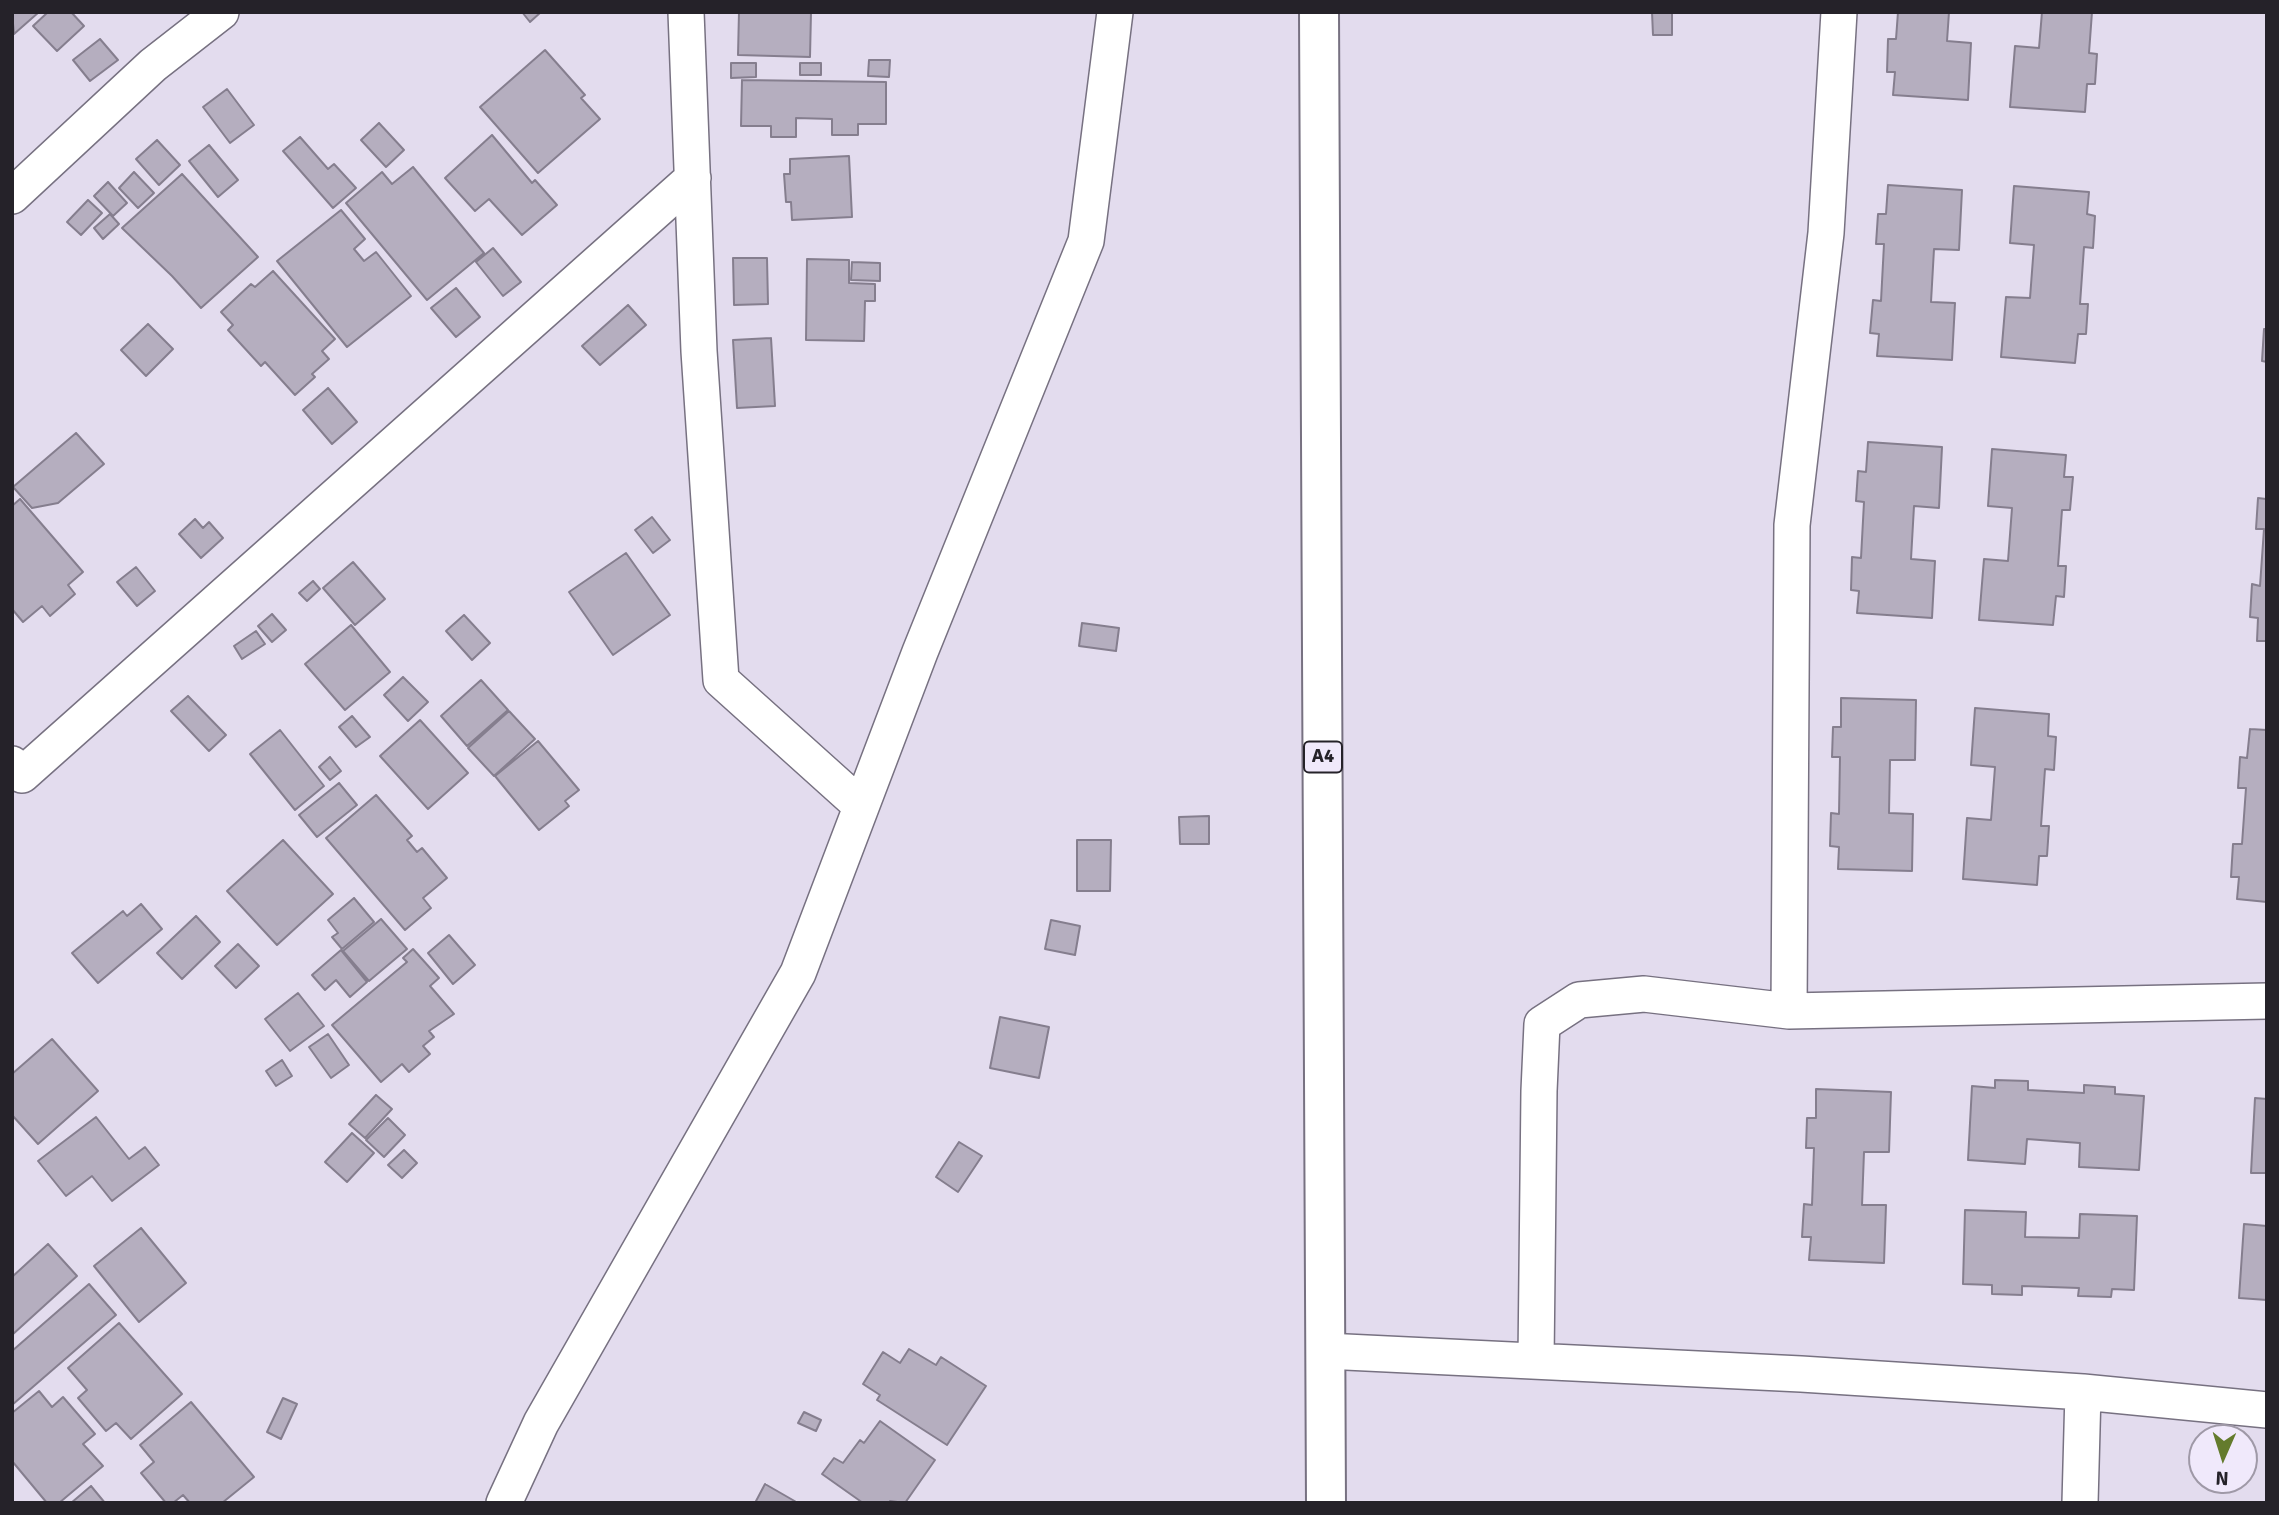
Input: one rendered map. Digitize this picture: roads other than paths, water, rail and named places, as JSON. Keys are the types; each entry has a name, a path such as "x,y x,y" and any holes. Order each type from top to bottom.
{"highway":[{"name":"A4","path":"1319,12 1326,1503"}],"street":[{"path":"12,196 153,65 221,12"},
{"path":"686,12 699,351 721,680 861,806"},
{"path":"504,1503 541,1423 798,972 920,652 1086,241 1115,12"},
{"path":"1789,1011 1792,526 1826,233 1839,12"},
{"path":"16,774 693,178"},
{"path":"1536,1361 1538,1091 1542,1024 1579,1000 1644,994 1789,1011 2267,1001"},
{"path":"1325,1351 1801,1374 2083,1392 2267,1410"},
{"path":"2080,1503 2083,1392"}]}
